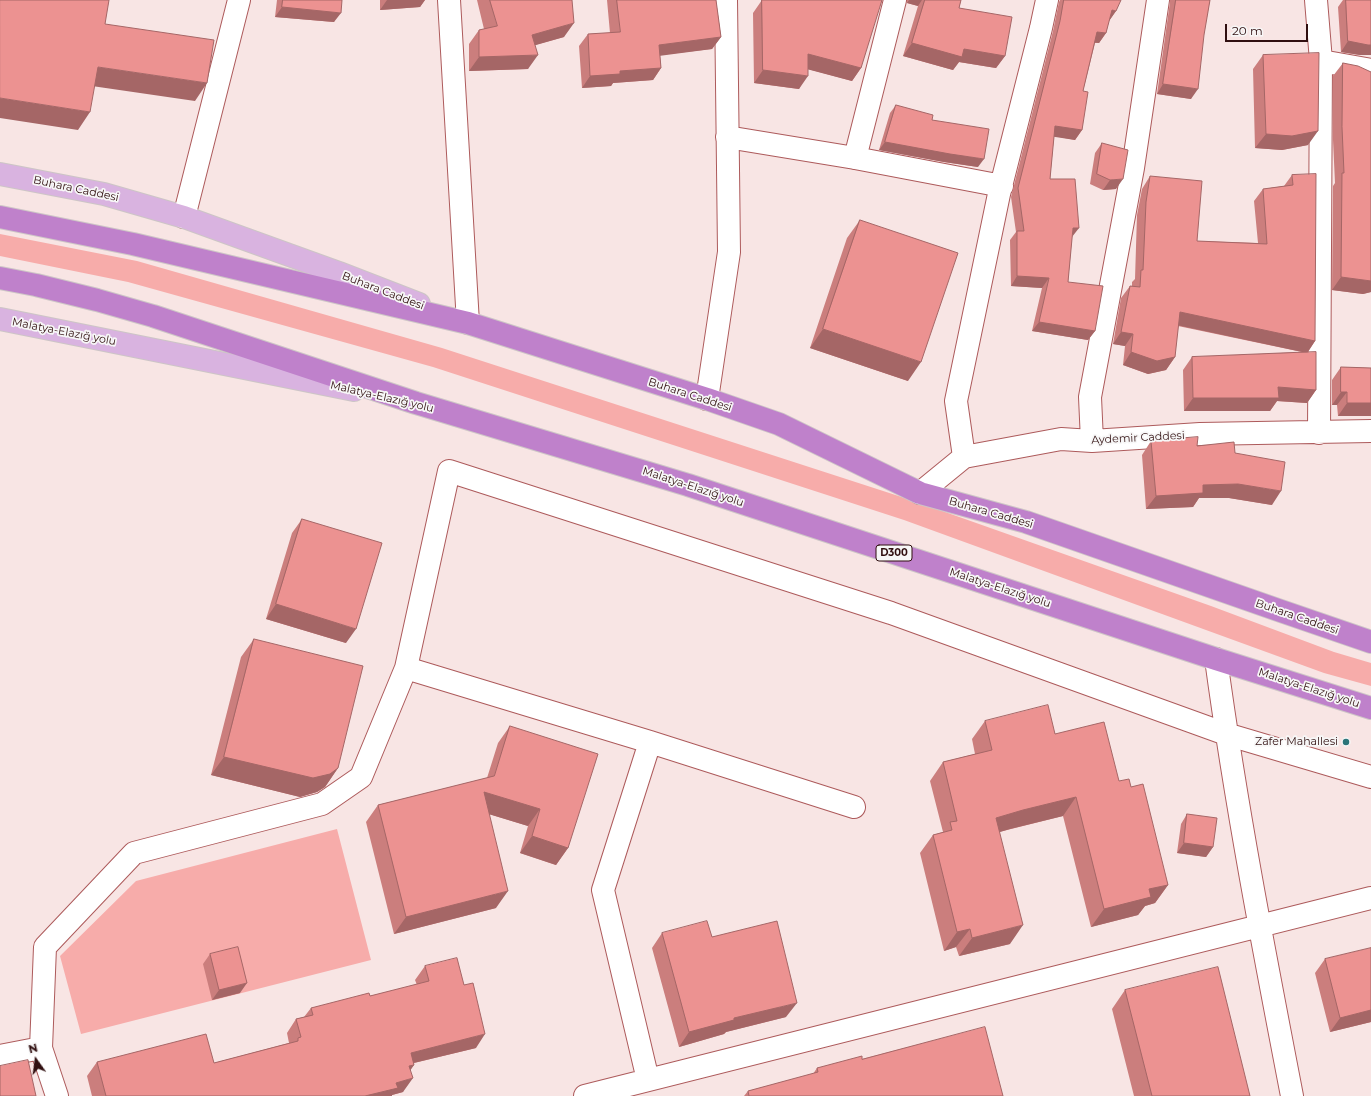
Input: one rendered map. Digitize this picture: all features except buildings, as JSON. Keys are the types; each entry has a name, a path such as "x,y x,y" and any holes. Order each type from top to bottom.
{"highway":[{"path":"0,217 133,244 468,324"},
{"path":"0,278 97,300 153,316 416,403"},
{"name":"Buhara Caddesi","path":"468,324 707,399 779,424 920,493 1026,522 1371,642"},
{"name":"Malatya-Elazığ yolu","path":"416,403 688,485 1216,659 1371,708"}],"main road":[{"name":"Buhara Caddesi","path":"0,174 104,194 184,218 339,273 468,324"},
{"name":"Malatya-Elazığ yolu","path":"0,319 416,403"}],"street":[{"path":"184,218 239,0"},
{"path":"448,0 468,324"},
{"path":"707,399 729,252 726,0"},
{"path":"855,158 895,0"},
{"path":"964,457 956,401 1002,186 1047,0"},
{"path":"1092,442 1090,397 1133,168 1158,0"},
{"path":"1316,0 1321,61 1319,433"},
{"path":"1321,61 1371,70"},
{"path":"727,137 855,158 1002,186"},
{"name":"Aydemir Caddesi","path":"920,493 964,457 1061,439 1092,442 1200,434 1371,431"},
{"path":"56,1096 41,1048 46,948 134,853 322,804 361,777 406,668 449,471 891,613 1226,734 1371,777"},
{"path":"1216,659 1226,734 1259,927 1292,1096"},
{"path":"406,668 650,742 854,807"},
{"path":"648,1080 603,890 650,742"},
{"path":"585,1096 1371,898"},
{"path":"0,1056 41,1048"}],"shaded area":[{"path":"0,234 137,261 442,348 914,501 1211,606 1334,652 1371,663 1371,686 1324,673 904,520 433,367 128,282 0,256"},
{"path":"337,829 371,960 81,1034 60,956 136,881"}],"place":[{"name":"Zafer Mahallesi","path":"1346,742"}]}
